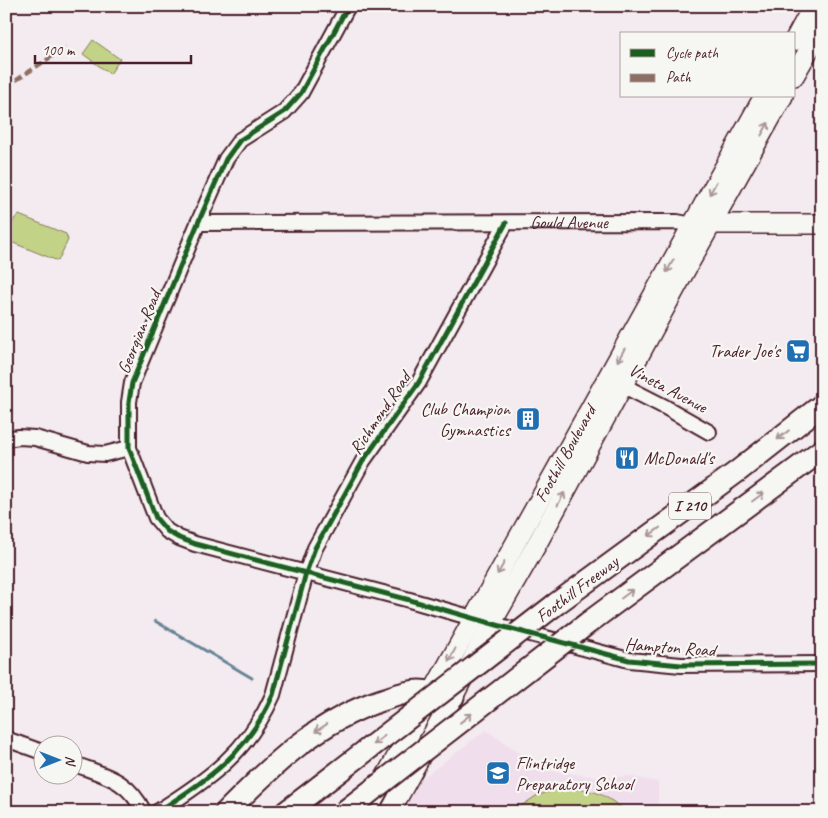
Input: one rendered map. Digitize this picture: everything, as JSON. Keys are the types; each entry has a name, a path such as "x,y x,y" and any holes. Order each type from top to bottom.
{"highway":[{"name":"Foothill Freeway","path":"286,812 556,604 738,471 822,405"},
{"name":"Foothill Freeway","path":"344,812 588,623 822,450"},
{"path":"226,812 302,742 328,723 353,711 398,694 418,691 453,697"}],"main road":[{"path":"796,39 817,15"},
{"path":"796,71 817,15"},
{"name":"Foothill Boulevard","path":"390,812 453,697 490,624 538,542 693,225 763,98"},
{"name":"Foothill Boulevard","path":"366,812 472,618 712,224 782,98"},
{"name":"Gould Avenue","path":"693,225 822,224"}],"street":[{"name":"Georgian Road","path":"348,6 301,93 284,112 240,140 226,159 132,383 129,402 129,448 156,518 167,531 179,538 306,574 406,599 490,624"},
{"name":"Gould Avenue","path":"198,223 677,222 693,225"},
{"name":"Richmond Road","path":"157,812 192,790 237,753 265,713 275,687 315,548 364,461 419,382 506,223"},
{"name":"Vineta Avenue","path":"616,382 710,432"},
{"path":"6,439 19,437 35,438 88,453 105,454 129,448"},
{"name":"Hampton Road","path":"490,624 629,660 654,664 822,664"},
{"path":"6,739 32,748"},
{"path":"82,767 116,780 129,788 144,812"}],"shaded area":[{"name":"Flintridge Preparatory School","path":"486,730 544,770 606,778 627,776 658,782 658,812 401,812 416,783"}],"green space":[{"path":"93,40 120,59 110,74 83,54"},
{"path":"19,215 66,234 68,240 58,261 11,242 8,236 14,219"},
{"path":"560,788 596,792 626,812 516,812 515,810 536,796"}],"waterway":[{"path":"155,621 252,678"}],"marked path":[{"path":"6,87 66,47"}],"cycle path":[{"path":"348,6 301,93 284,112 240,140 226,159 132,383 129,402 129,448 156,518 167,531 195,544 629,660 681,665 822,664"},
{"path":"157,812 210,776 225,763 252,733 263,715 273,695 306,573 315,548 363,461 419,382 506,223"}],"place":[{"name":"Trader Joe's","path":"798,351"},
{"name":"Club Champion Gymnastics","path":"528,419"},
{"name":"McDonald's","path":"627,458"},
{"name":"Flintridge Preparatory School","path":"498,773"}]}
